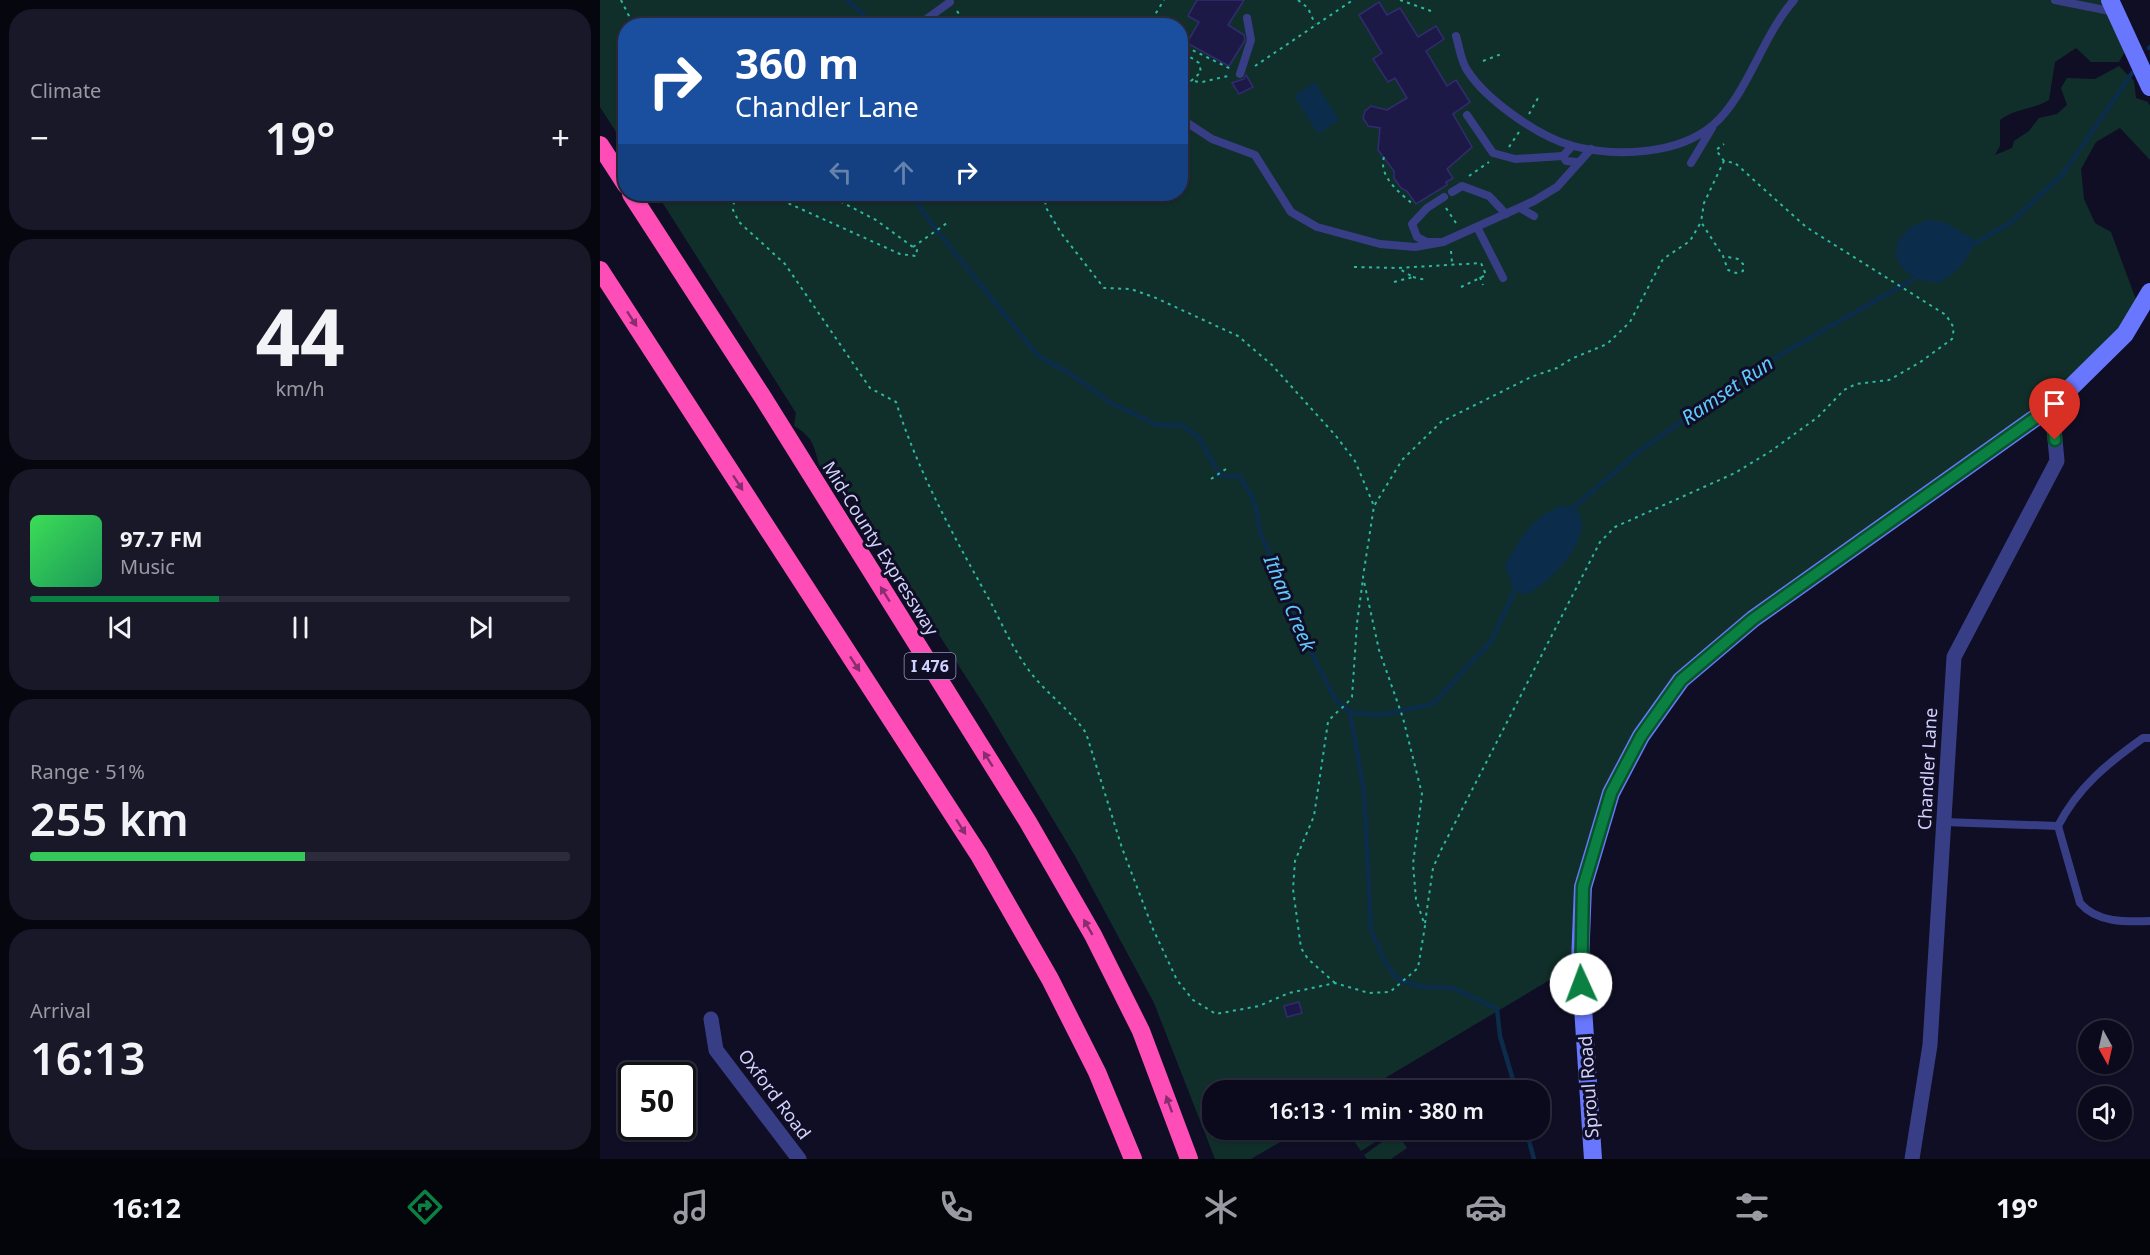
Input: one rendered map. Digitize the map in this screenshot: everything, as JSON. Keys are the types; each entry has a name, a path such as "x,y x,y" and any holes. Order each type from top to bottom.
{"highway":[{"path":"600,145 618,173"},
{"name":"Mid-County Expressway","path":"636,201 768,407 1034,832 1093,935 1141,1031 1189,1159"},
{"path":"600,270 979,855 1050,979 1096,1072 1133,1159"}],"main road":[{"path":"2113,6 2150,87"},
{"name":"Sproul Road","path":"1593,1159 1580,962 1583,887 1611,793 1641,736 1681,680 1753,619 2052,406 2108,354 2125,334 2150,292"}],"street":[{"name":"Chandler Lane","path":"1912,1159 1930,1045 1954,657 2057,461 2052,406"},
{"name":"Oxford Road","path":"711,1018 716,1050 800,1159"}],"lane":[{"path":"1691,163 1714,124 1738,94 1755,59 1785,10 1794,0"},
{"path":"2055,0 2113,6"},
{"path":"928,18 951,2"},
{"path":"1240,74 1251,40 1247,18"},
{"path":"1456,36 1466,69 1497,102 1536,129 1572,146 1616,152 1669,147 1696,138 1714,124"},
{"path":"1467,115 1493,153 1515,159 1563,156 1572,146"},
{"path":"1188,123 1212,139 1255,154 1291,212 1317,227 1380,244 1416,247 1443,242 1520,208 1557,187 1577,162 1592,149"},
{"path":"1563,156 1566,161 1577,162"},
{"path":"1452,192 1462,186 1489,196 1506,214"},
{"path":"1442,198 1427,208 1412,224 1417,237 1427,242 1443,242"},
{"path":"1520,208 1534,216"},
{"path":"1477,227 1503,278"},
{"path":"2150,738 2143,738 2108,764 2070,803 2058,826 2080,903 2088,912 2123,922 2150,921"},
{"path":"1944,822 2058,826"}],"path":[{"path":"621,0 630,18"},
{"path":"1153,18 1164,0"},
{"path":"1298,0 1308,8 1315,24"},
{"path":"1400,0 1431,11"},
{"path":"951,2 962,18"},
{"path":"1483,61 1504,53"},
{"path":"1188,81 1202,82 1240,74"},
{"path":"1528,116 1538,98"},
{"path":"1507,150 1520,130"},
{"path":"734,201 733,210 739,222 785,264 870,388 896,402 908,443 942,513 1027,668 1048,695 1075,717 1086,733 1122,848 1153,929 1177,980 1193,1000 1216,1014 1251,1008 1289,993 1335,984 1369,993 1390,992 1418,968 1433,868 1600,542 1615,527 1735,473 1771,451 1818,417 1844,390 1856,384 1888,380 1952,339 1954,328 1946,315 1806,227 1735,162 1724,161 1716,150 1724,144"},
{"path":"1384,157 1383,168 1401,196 1414,205"},
{"path":"1464,179 1492,159"},
{"path":"1335,984 1308,959 1300,948 1293,890 1295,861 1314,816 1328,723 1336,712 1346,706 1352,698 1357,623 1374,506 1402,460 1441,422 1531,377 1557,368 1571,359 1607,344 1630,322 1663,259 1690,241 1701,222 1704,203 1724,161"},
{"path":"1442,198 1462,233"},
{"path":"783,201 900,254 916,256 917,250 876,220 839,201"},
{"path":"1046,201 1045,206 1061,233 1104,288 1131,290 1187,311 1238,336 1272,365 1336,436 1355,461 1374,506"},
{"path":"1701,222 1723,256 1728,270 1736,273 1743,271 1743,264 1738,258 1723,256"},
{"path":"913,247 946,224"},
{"path":"1354,267 1398,268 1481,263 1486,275 1461,287"},
{"path":"1398,268 1413,277 1426,280"},
{"path":"1394,282 1413,277"},
{"path":"1480,278 1483,285"},
{"path":"1211,479 1226,469"},
{"path":"1363,577 1379,650 1403,718 1422,794 1413,864 1416,899 1425,926"}],"green space":[{"path":"600,0 2110,0 2127,48 2119,62 2091,62 2076,48 2055,62 2049,100 2012,113 2000,120 2000,146 1995,155 2012,148 2014,141 2029,131 2039,118 2057,114 2067,105 2061,88 2067,78 2095,79 2119,66 2134,81 2136,98 2148,102 2150,106 2150,160 2120,128 2096,142 2081,169 2084,199 2095,223 2111,232 2138,305 2107,354 1681,680 1641,736 1583,887 1580,962 1382,1080 1202,1080 1202,1126 1154,1003 1075,856 989,713 837,475 824,476 812,442 794,426 796,413 661,201 1188,201 1188,18 618,18 618,135 600,107"},
{"path":"1208,1140 1284,1140 1251,1159 1215,1159"},
{"path":"1353,1140 1378,1140 1361,1151"},
{"path":"1385,1140 1402,1140 1407,1148 1391,1159 1367,1159 1364,1155"}],"water":[{"path":"1315,82 1339,120 1318,134 1294,96"},
{"path":"1930,220 1946,223 1975,240 1962,265 1939,283 1923,281 1911,276 1900,265 1897,257 1896,248 1904,233"},
{"path":"1561,506 1573,507 1580,517 1581,530 1577,543 1558,570 1535,590 1525,595 1514,590 1505,566 1510,556 1534,523"}],"building":[{"path":"1197,0 1244,0 1228,25 1244,35 1245,40 1229,66 1188,44 1199,22 1188,16"},
{"path":"1379,2 1387,15 1400,8 1418,37 1436,26 1444,39 1426,51 1447,86 1456,80 1470,102 1453,114 1472,147 1447,169 1453,178 1446,182 1447,185 1416,204 1407,191 1401,188 1394,178 1394,171 1378,150 1380,128 1368,126 1363,118 1365,111 1371,106 1387,110 1407,98 1395,78 1388,82 1373,59 1382,53 1359,15"},
{"path":"1246,75 1253,87 1239,94 1232,83 1244,79"},
{"path":"1299,1002 1302,1013 1287,1017 1284,1006"}],"waterway":[{"name":"Ithan Creek","path":"847,0 865,18"},
{"name":"Ramset Run","path":"1970,246 2010,223 2063,174 2132,73"},
{"name":"Ithan Creek","path":"916,201 934,227 1038,356 1071,374 1111,403 1157,425 1181,425 1199,437 1220,476 1240,476 1255,503 1260,532 1307,644 1335,699 1350,712 1364,792 1371,930 1385,962 1397,979 1422,987 1453,988 1497,1009 1500,1036 1513,1080"},
{"name":"Ramset Run","path":"1571,510 1638,452 1759,367 1919,276"},
{"name":"Ramset Run","path":"1350,712 1379,715 1433,704 1491,641 1517,586"},
{"name":"Ithan Creek","path":"1529,1140 1534,1159"}],"route":[{"path":"1581,984 1583,887 1611,793 1641,736 1681,680 1753,619 2052,406 2055,440"}]}
